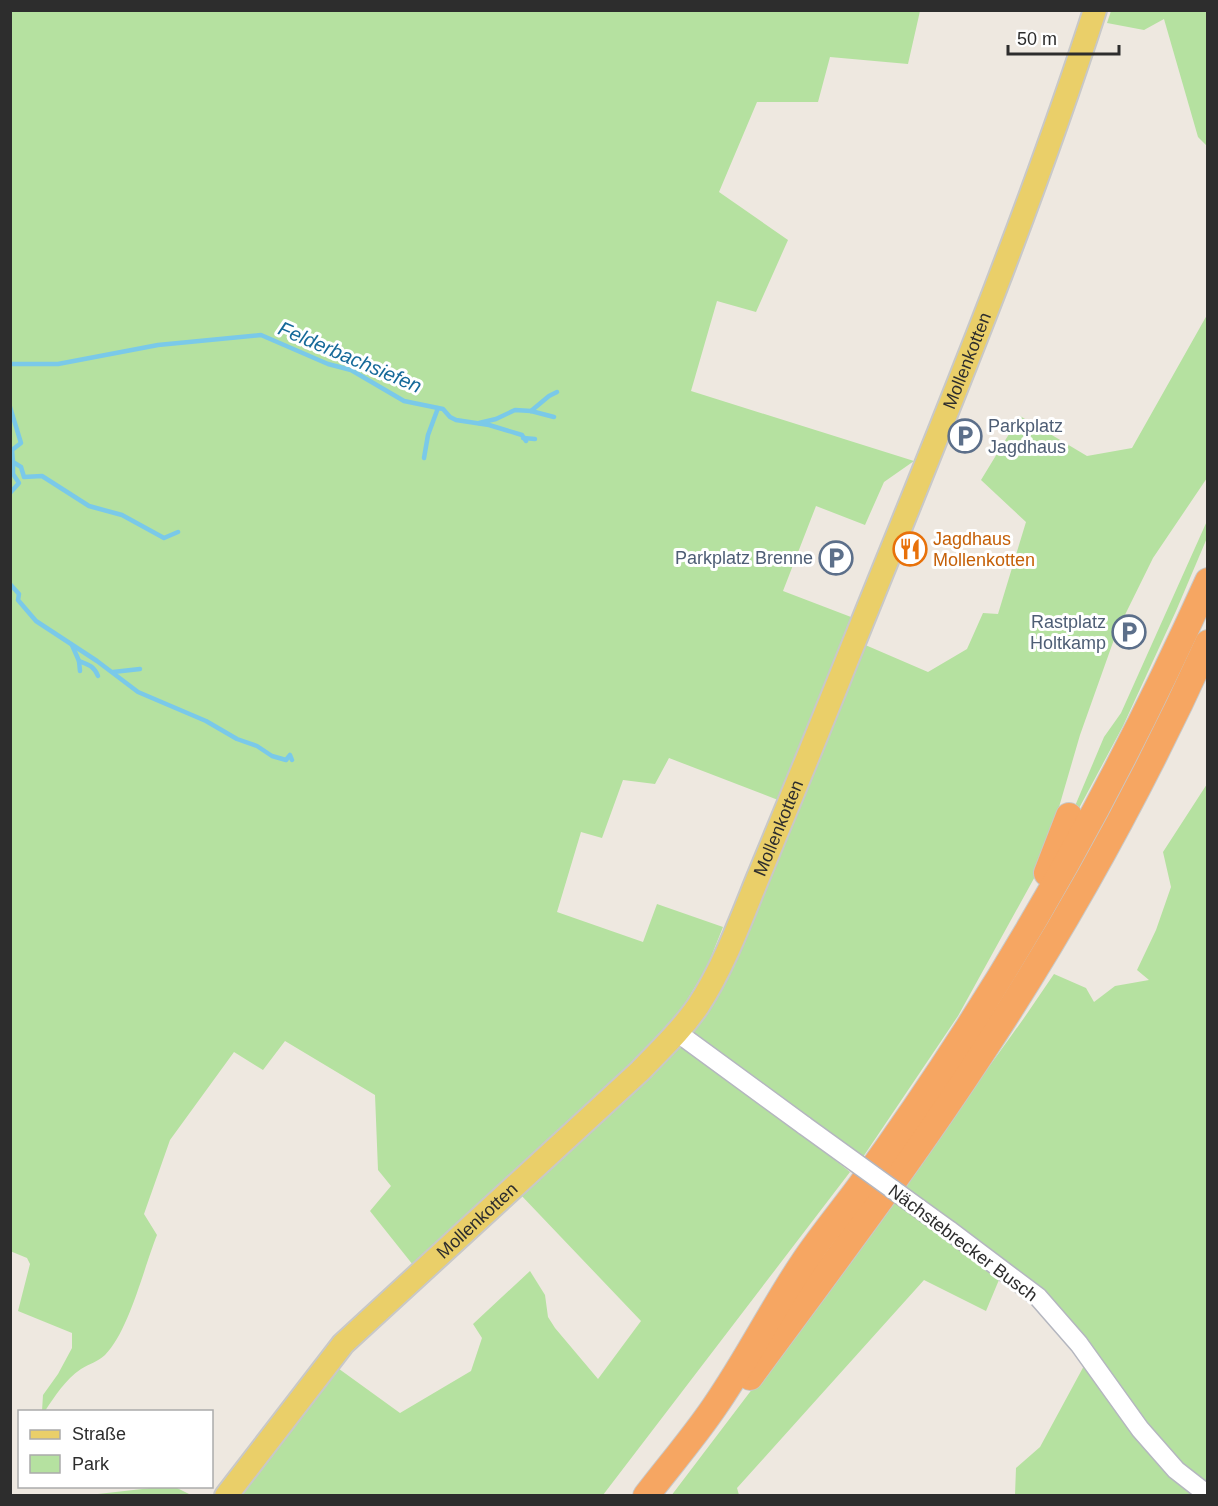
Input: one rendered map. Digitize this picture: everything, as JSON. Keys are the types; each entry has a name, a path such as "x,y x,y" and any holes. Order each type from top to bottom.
{"highway":[{"path":"646,1496 715,1406 803,1262 862,1183 968,1029 1065,867 1119,768 1208,581"},
{"path":"662,1496 881,1200 988,1044 1041,959 1144,776 1208,643"},
{"path":"1017,949 1069,816"}],"main road":[{"name":"Mollenkotten","path":"226,1496 343,1344 640,1071 678,1033 699,1004 720,965 800,779 1003,273 1061,114 1095,10"}],"street":[{"name":"Nächstebrecker Busch","path":"678,1033 1038,1297 1079,1344 1140,1429 1176,1470 1208,1495"}],"green space":[{"path":"11,11 920,11 908,64 830,57 818,102 757,102 719,192 788,240 756,312 717,301 691,391 914,461 884,482 865,525 816,506 783,591 851,617 778,800 669,758 655,784 623,780 602,838 581,832 557,912 643,942 657,904 723,927 707,967 672,1025 618,1078 413,1265 370,1211 391,1186 378,1170 375,1095 285,1041 263,1070 234,1052 170,1140 144,1214 157,1235 129,1315 121,1331 105,1355 70,1378 46,1410 42,1410 43,1395 72,1348 72,1333 18,1311 30,1264 27,1258 10,1251"},
{"path":"1111,11 1207,11 1207,146 1198,137 1164,19 1144,30 1107,23"},
{"path":"1207,315 1207,478 1153,558 1117,631 1080,735 1043,862 958,1016 863,1157 690,1032 863,644 928,672 967,649 983,613 998,614 1026,522 981,480 1020,416 1087,456 1132,448"},
{"path":"1207,521 1207,538 1176,611 1123,726 1076,814 1075,806 1104,737 1121,713"},
{"path":"1207,784 1207,1495 1015,1495 1016,1468 1040,1447 1092,1351 902,1188 1054,974 1086,988 1094,1002 1115,986 1149,980 1137,970 1156,930 1171,887 1163,852"},
{"path":"680,1041 850,1172 603,1495 233,1496 335,1366 400,1413 471,1371 482,1338 473,1324 530,1271 545,1295 548,1317 598,1379 641,1321 519,1193"},
{"path":"894,1202 1001,1275 986,1311 924,1280 737,1488 739,1495 671,1496"},
{"path":"151,1488 177,1488 191,1495 89,1495"}],"waterway":[{"name":"Felderbachsiefen","path":"10,364 58,364 158,345 261,335 328,364 351,370 404,401 443,409 456,420 489,425 522,435 526,441"},
{"path":"531,411 557,392"},
{"path":"10,407 21,443 12,450 13,462 21,467 24,477 42,476 89,506 122,515 164,538 178,532"},
{"path":"424,458 428,435 438,408"},
{"path":"479,423 496,419 515,410 531,411 554,417"},
{"name":"Felderbachsiefen","path":"523,438 535,439"},
{"path":"10,493 19,483 13,474 13,462"},
{"path":"10,584 19,594 18,600 36,621 97,661 138,692 206,721 237,739 257,746 272,756 286,760 290,755 292,760"},
{"path":"72,645 79,661 80,671"},
{"path":"79,661 93,668 98,676"},
{"path":"113,672 140,669"}],"place":[{"name":"Parkplatz Jagdhaus","path":"965,436"},
{"name":"Jagdhaus Mollenkotten","path":"910,549"},
{"name":"Parkplatz Brenne","path":"836,558"},
{"name":"Rastplatz Holtkamp","path":"1129,632"}]}
